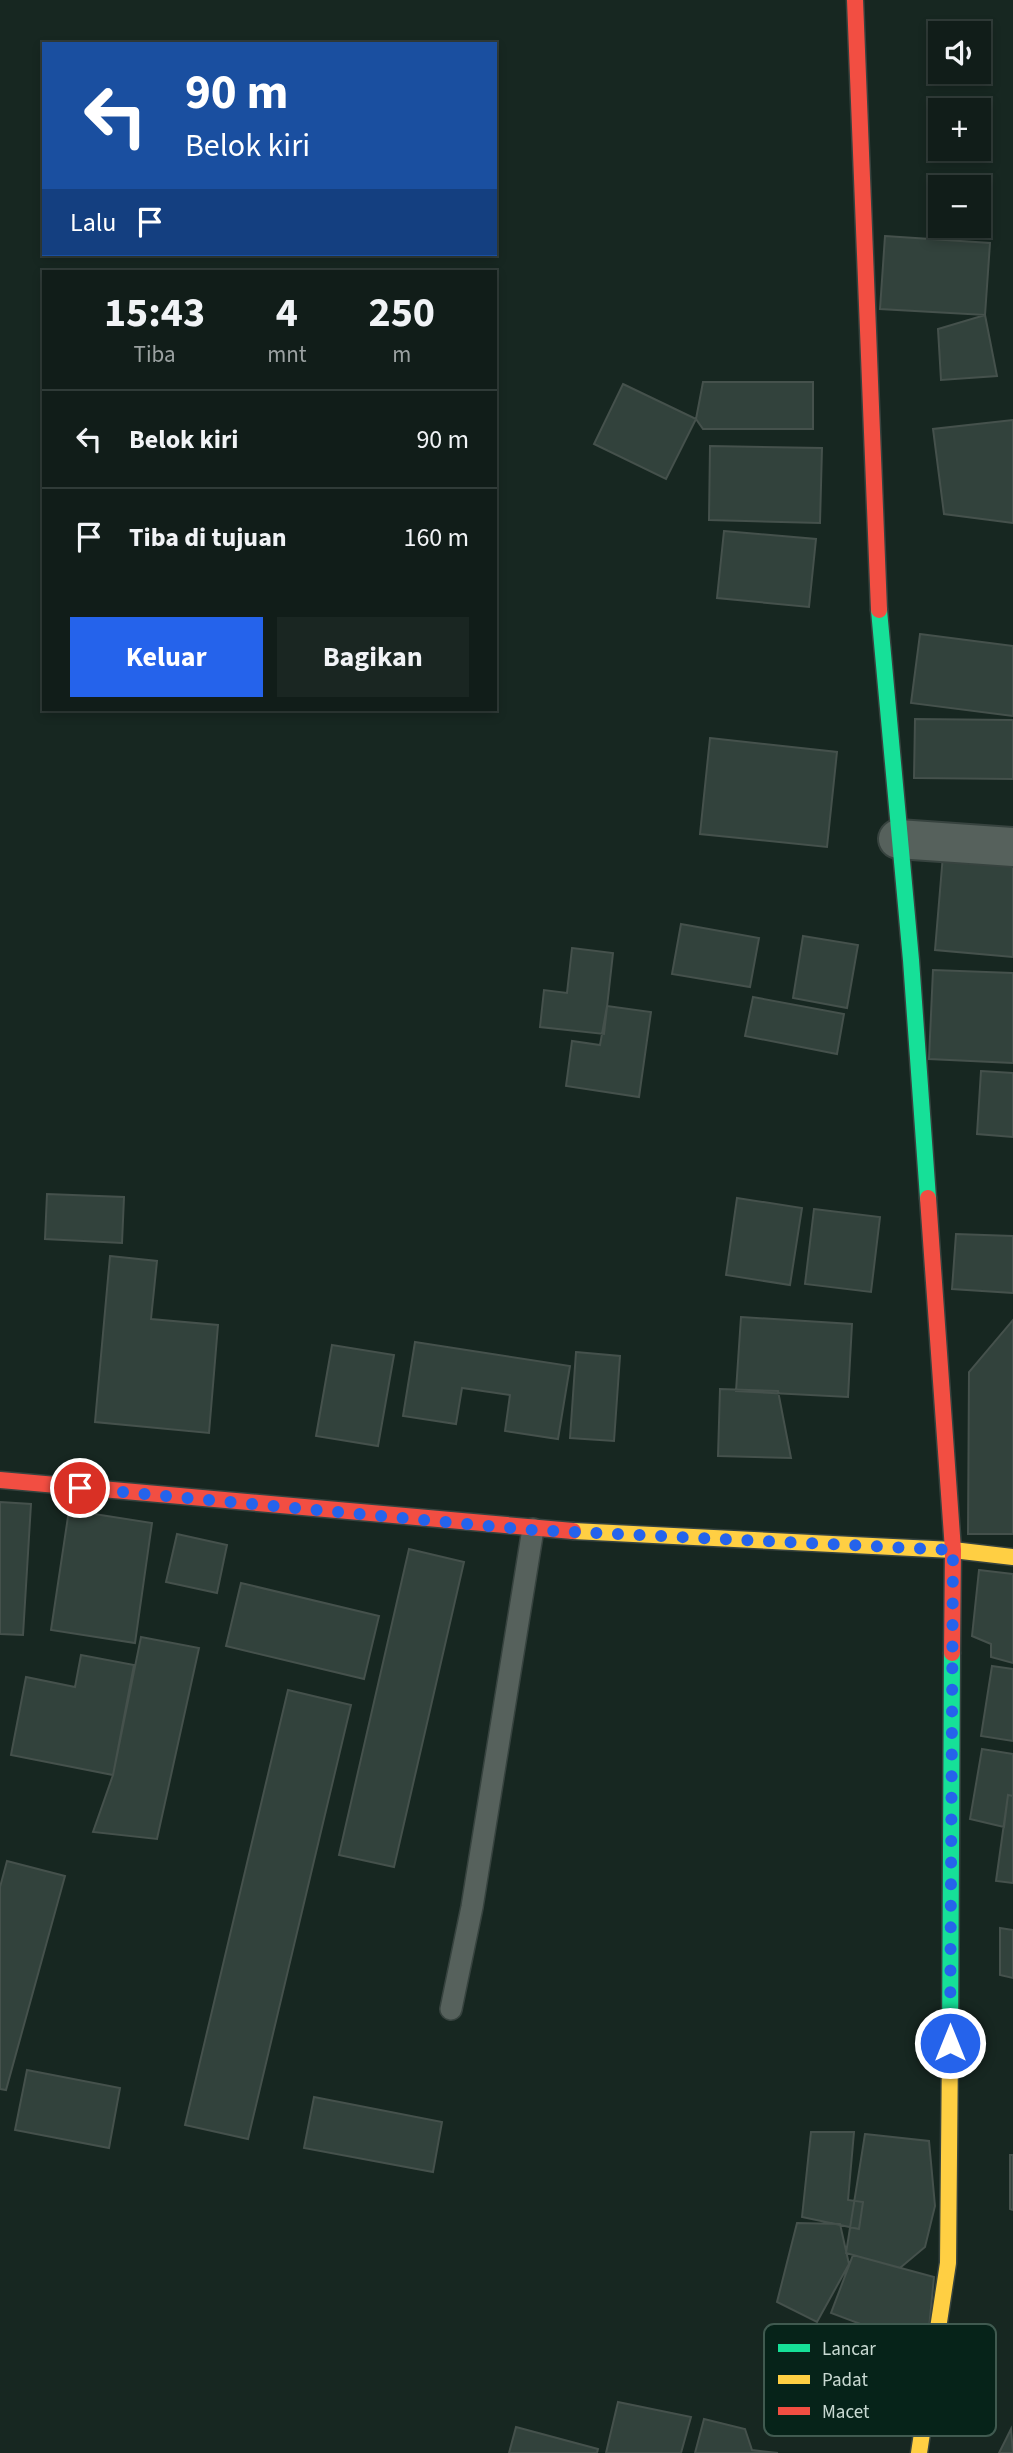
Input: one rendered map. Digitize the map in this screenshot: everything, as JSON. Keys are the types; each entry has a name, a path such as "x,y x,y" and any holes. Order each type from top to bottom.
{"street":[{"path":"855,0 881,654 911,960 953,1550 948,2263 939,2324"},
{"path":"898,839 1013,847"},
{"path":"0,1480 533,1530 953,1550 1013,1557"}],"lane":[{"path":"451,2009 472,1907 533,1530"}],"building":[{"path":"885,236 990,243 985,315 880,309"},
{"path":"985,315 997,376 941,380 938,329"},
{"path":"703,382 813,382 813,429 703,429 696,419"},
{"path":"623,384 696,419 666,479 594,444"},
{"path":"1013,420 1013,523 944,514 933,429"},
{"path":"710,446 822,448 820,523 709,520"},
{"path":"724,531 816,539 809,607 717,598"},
{"path":"920,634 1013,646 1013,716 911,703"},
{"path":"915,719 1013,720 1013,779 914,778"},
{"path":"710,738 837,752 827,847 700,834"},
{"path":"944,843 1013,850 1013,957 935,950"},
{"path":"681,924 759,938 750,987 672,974"},
{"path":"803,936 858,945 847,1008 793,998"},
{"path":"572,948 613,953 604,1034 540,1027 544,990 567,993"},
{"path":"933,970 1013,973 1013,1063 929,1059"},
{"path":"753,997 844,1014 837,1054 745,1036"},
{"path":"607,1006 651,1012 639,1097 566,1086 572,1041 600,1045"},
{"path":"981,1071 1013,1073 1013,1137 977,1134"},
{"path":"47,1194 124,1197 122,1243 45,1239"},
{"path":"737,1198 802,1208 790,1285 726,1275"},
{"path":"814,1209 880,1217 871,1292 805,1284"},
{"path":"956,1234 1013,1236 1013,1293 952,1289"},
{"path":"110,1256 157,1261 151,1319 218,1325 209,1433 95,1422"},
{"path":"741,1317 852,1324 848,1397 736,1391"},
{"path":"1013,1320 1013,1534 968,1534 969,1372"},
{"path":"415,1342 570,1366 558,1439 505,1431 510,1395 462,1388 456,1424 403,1416"},
{"path":"332,1345 394,1355 378,1446 316,1436"},
{"path":"576,1352 620,1356 614,1441 570,1438"},
{"path":"720,1389 778,1391 791,1458 718,1456"},
{"path":"0,1502 31,1504 23,1635 0,1634"},
{"path":"69,1510 152,1523 135,1643 51,1630"},
{"path":"177,1534 227,1545 217,1593 166,1582"},
{"path":"409,1549 464,1562 394,1867 339,1855"},
{"path":"979,1570 1013,1574 1013,1663 991,1657 991,1644 972,1636"},
{"path":"241,1583 379,1616 364,1679 226,1646"},
{"path":"141,1637 199,1648 157,1839 93,1832 113,1775"},
{"path":"81,1655 134,1665 113,1775 11,1755 26,1677 75,1687"},
{"path":"992,1666 1013,1669 1013,1741 981,1736"},
{"path":"288,1690 351,1705 248,2139 185,2125"},
{"path":"982,1749 1013,1754 1013,1796 1008,1795 1004,1827 970,1819"},
{"path":"1008,1795 1013,1796 1013,1883 996,1881"},
{"path":"7,1861 65,1876 6,2090 0,2089 0,1887"},
{"path":"1000,1928 1013,1930 1013,1978 1000,1975"},
{"path":"27,2070 120,2088 109,2148 15,2130"},
{"path":"314,2097 442,2122 433,2172 304,2148"},
{"path":"811,2132 854,2132 848,2200 863,2202 859,2229 802,2217"},
{"path":"865,2134 929,2141 935,2206 925,2247 900,2268 846,2253"},
{"path":"1010,2155 1013,2155 1013,2210 1010,2209"},
{"path":"797,2223 840,2224 849,2264 817,2322 777,2302"},
{"path":"853,2255 934,2277 929,2324 860,2324 831,2313"},
{"path":"618,2402 691,2417 681,2453 606,2453"},
{"path":"704,2419 745,2429 752,2450 778,2453 695,2453"},
{"path":"516,2427 598,2449 597,2453 509,2453"},
{"path":"1011,2429 1013,2453 999,2453"}],"traffic: fast":[{"path":"879,610 911,960 928,1198"},
{"path":"950,2048 952,1653"}],"traffic: slow":[{"path":"573,1531 953,1550 1013,1557"},
{"path":"939,2324 948,2263 950,2048"},
{"path":"919,2453 922,2436"}],"traffic: jam":[{"path":"855,0 879,610"},
{"path":"928,1198 953,1550 952,1653"},
{"path":"0,1480 573,1531"}],"route":[{"path":"80,1488 533,1530 953,1550 950,2043"}]}
